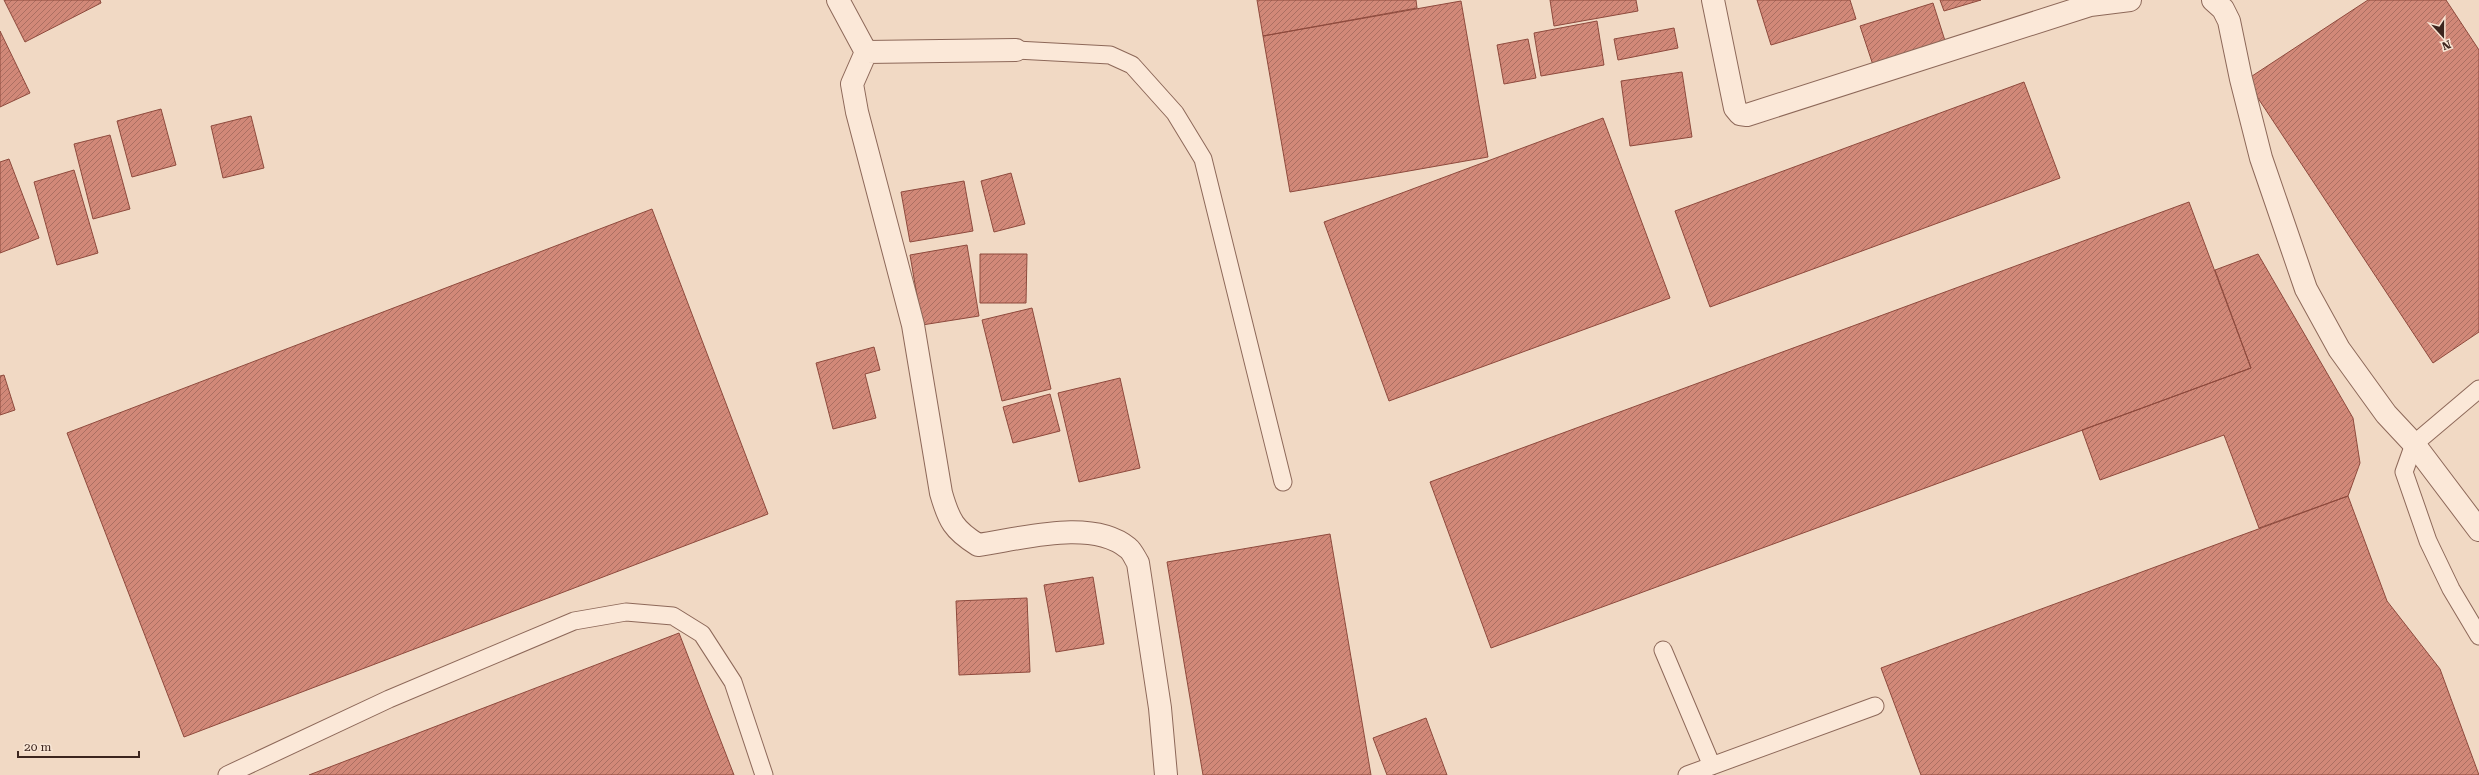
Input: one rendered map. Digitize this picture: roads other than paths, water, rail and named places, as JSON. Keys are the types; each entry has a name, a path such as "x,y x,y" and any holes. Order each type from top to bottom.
{"street":[{"path":"838,0 866,52"},
{"path":"1713,0 1735,108 1740,114 1747,115 2087,3 2130,0"},
{"path":"2213,0 2223,9 2229,21 2241,79 2261,158 2306,289 2338,349 2386,414 2414,444 2479,530"},
{"path":"866,52 1016,50"},
{"path":"866,52 852,84 853,91 913,325 941,493 947,514 958,532 978,545 1068,532 1098,533 1116,540 1129,549 1138,563 1160,708 1166,775"}],"lane":[{"path":"1016,50 1110,55 1132,65 1175,113 1191,137 1202,159 1283,482"},
{"path":"2479,389 2414,444 2404,472 2417,515 2451,589 2479,636"},
{"path":"227,775 389,699 574,622 626,612 673,616 702,634 733,682 764,775"},
{"path":"1663,650 1712,766"},
{"path":"1687,775 1875,706"}]}
